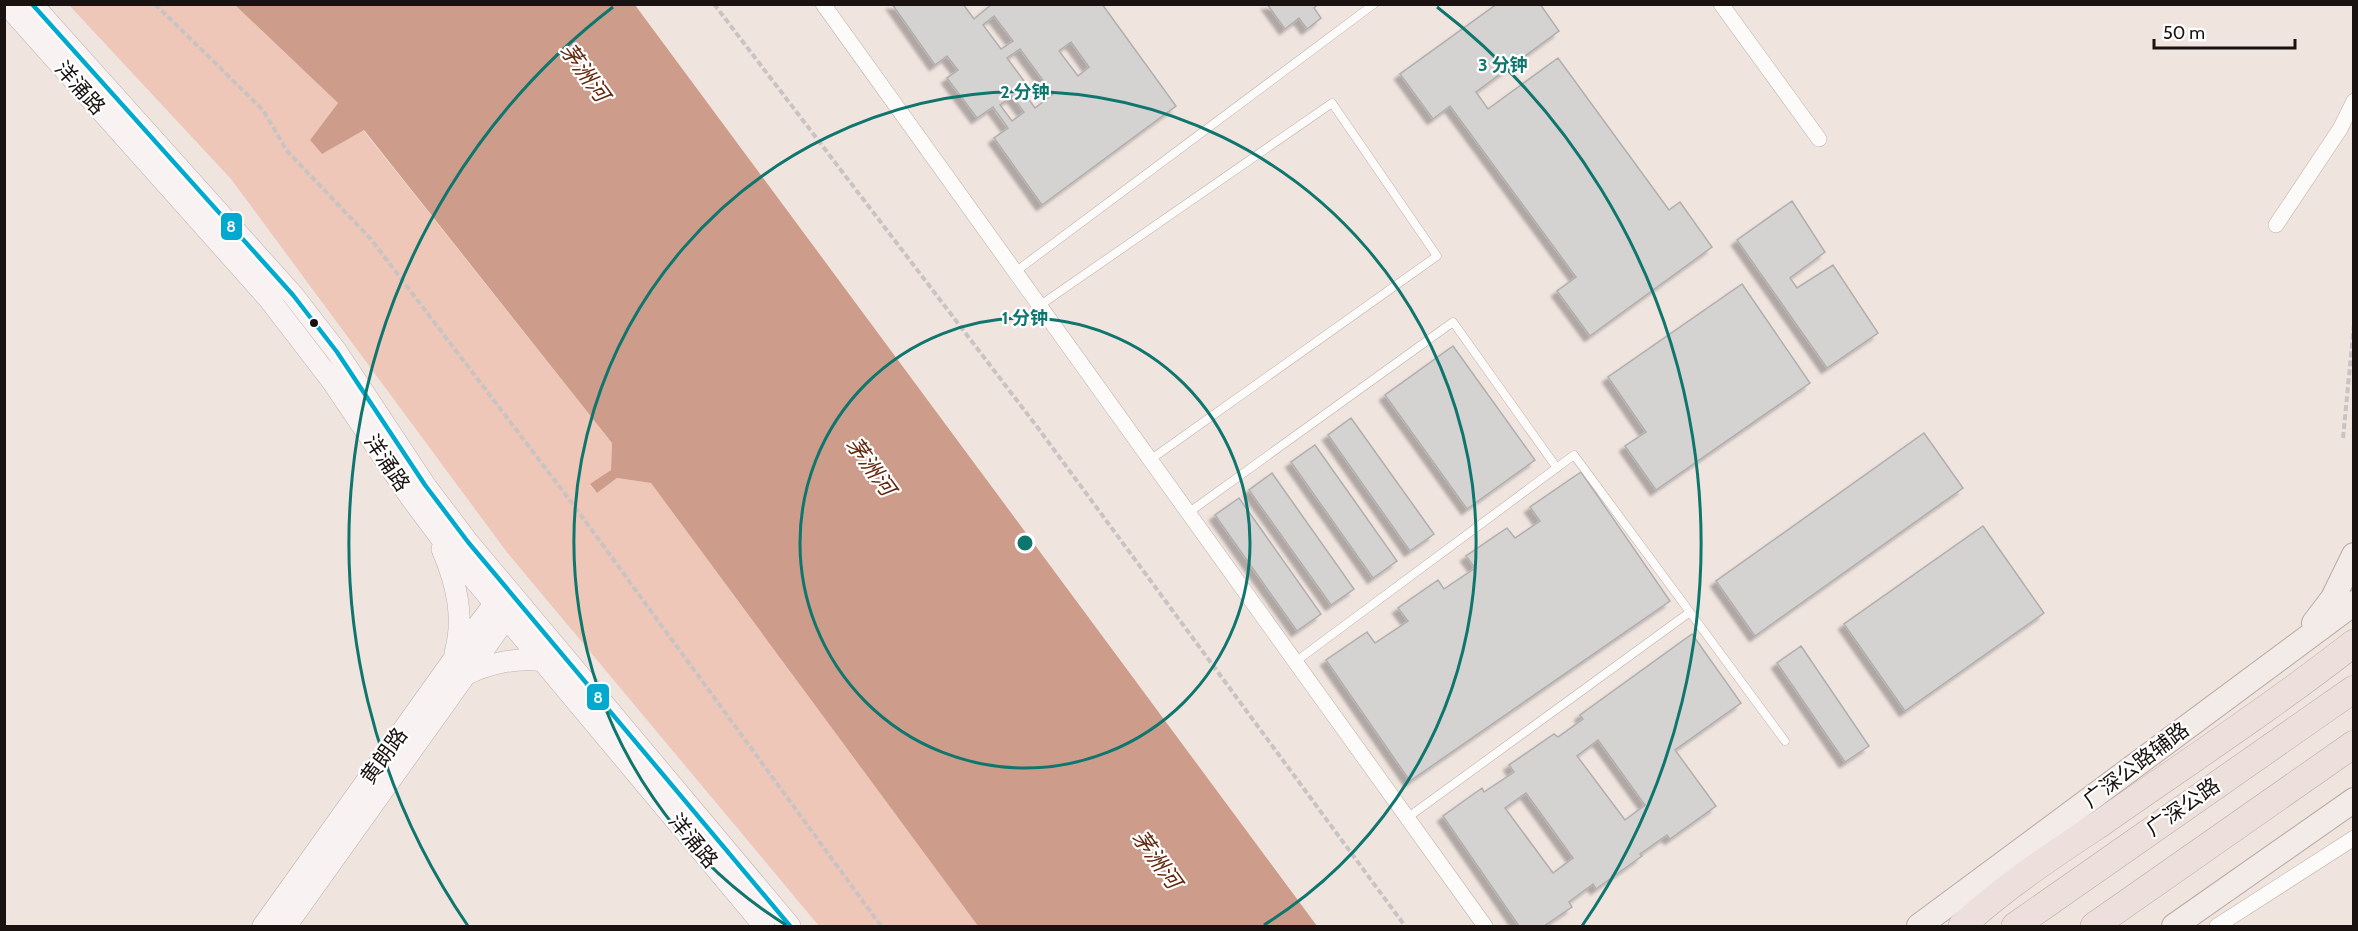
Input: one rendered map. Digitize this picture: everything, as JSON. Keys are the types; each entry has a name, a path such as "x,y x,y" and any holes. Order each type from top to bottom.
{"highway":[{"path":"1962,927 1999,895 2309,678 2354,643"},
{"name":"广深公路","path":"2015,927 2354,689"},
{"path":"2094,927 2354,744"}],"main road":[{"path":"2280,658 2323,612 2345,577 2354,555"},
{"name":"广深公路辅路","path":"1919,927 2354,603"},
{"path":"2174,927 2354,800"},
{"path":"2325,819 2354,809"}],"street":[{"name":"洋涌路","path":"6,4 269,299 326,373 430,524 508,603 790,927"},
{"name":"洋涌路","path":"32,4 293,295 337,352 508,603 544,661 764,927"},
{"path":"823,4 1485,927"},
{"path":"1720,4 1819,139"},
{"path":"2276,225 2340,129 2354,101"},
{"path":"430,524 447,562 457,593 458,668 519,660 544,661"},
{"name":"黄朗路","path":"263,927 508,603"},
{"name":"黄朗路","path":"286,927 458,668"},
{"path":"2217,927 2354,838"}],"lane":[{"path":"1015,272 1374,4"},
{"path":"1039,306 1332,103 1437,256 1150,460"},
{"path":"1188,513 1453,322 1557,468"},
{"path":"1295,662 1574,455 1785,741"},
{"path":"1407,818 1690,612"}],"path":[{"path":"155,4 263,110 287,151 370,238 572,503 882,927"},
{"path":"714,4 1038,428 1405,927"},
{"path":"2343,438 2354,324"}],"shaded area":[{"path":"69,5 235,5 338,103 310,140 322,154 363,130 612,443 611,470 590,485 597,493 617,478 651,483 978,926 819,926 506,551 231,179"}],"water":[{"name":"茅洲河","path":"235,5 635,5 1317,926 978,926 651,483 617,478 597,493 590,484 611,470 612,443 364,130 322,154 310,140 338,103"}],"building":[{"path":"892,4 963,4 974,19 992,4 1102,4 1176,106 1042,205 994,138 1008,128 993,107 977,118 947,78 958,70 947,56 935,65","holes":["994,16 1013,41 1001,49 983,25","1071,42 1089,67 1078,76 1059,51","1020,49 1053,94 1035,108 1021,89 1027,85 1007,58","1012,96 1024,112 1012,121 1000,105"]},
{"path":"1267,4 1318,4 1314,8 1321,18 1307,29 1299,18 1285,29"},
{"path":"1497,4 1540,4 1559,31 1476,92 1488,109 1558,58 1669,210 1680,202 1712,247 1590,336 1557,291 1576,277 1450,106 1433,119 1400,74"},
{"path":"1792,201 1825,252 1790,278 1797,288 1833,265 1878,333 1827,368 1737,240"},
{"path":"1742,284 1810,383 1656,490 1625,446 1646,432 1608,377"},
{"path":"1453,346 1535,460 1467,509 1385,395"},
{"path":"1351,418 1434,534 1410,551 1328,435"},
{"path":"1924,433 1963,488 1755,636 1716,581"},
{"path":"1315,445 1397,561 1373,578 1291,462"},
{"path":"1581,472 1670,601 1410,781 1326,660 1367,632 1375,643 1408,621 1398,608 1438,580 1444,589 1475,568 1466,556 1507,528 1515,538 1540,521 1530,507"},
{"path":"1272,473 1354,589 1331,605 1249,490"},
{"path":"1239,498 1321,614 1297,631 1215,515"},
{"path":"1983,526 2044,613 1905,711 1844,624"},
{"path":"1692,634 1741,703 1675,750 1716,806 1670,839 1667,835 1596,889 1593,884 1569,902 1572,907 1544,926 1519,926 1443,816 1482,788 1484,792 1514,772 1509,765 1554,734 1558,737 1583,719 1580,715","holes":["1598,740 1645,805 1625,820 1577,756","1526,793 1573,858 1553,873 1505,808"]},
{"path":"1801,646 1869,746 1845,762 1777,663"}],"transit line":[{"name":"8","path":"32,4 293,295 337,352 425,485 468,542 790,926"}]}
